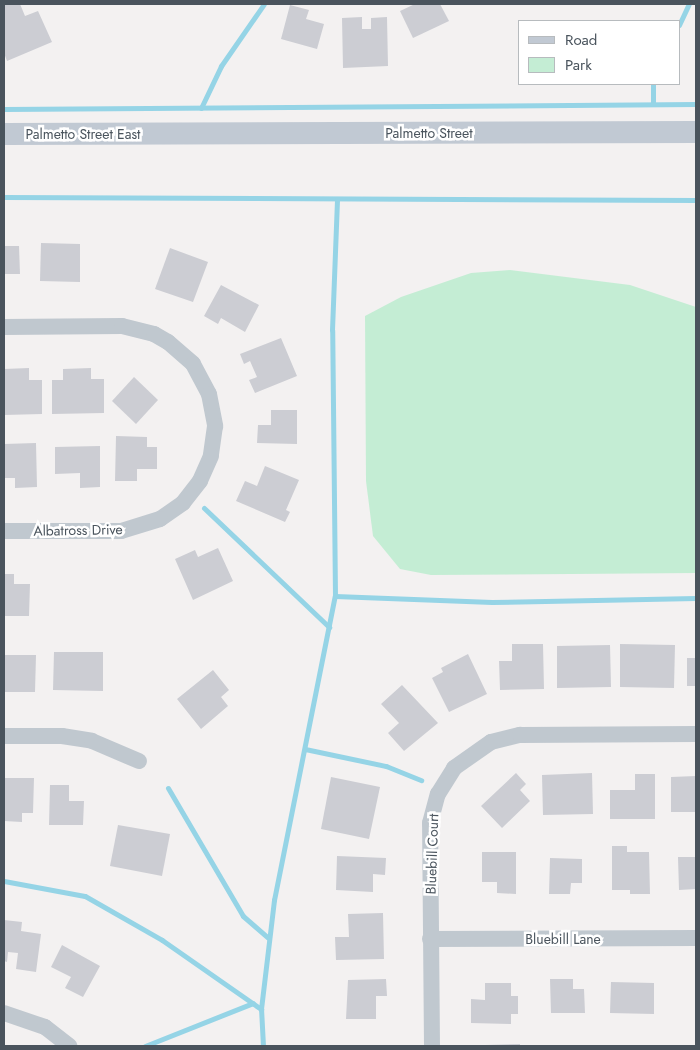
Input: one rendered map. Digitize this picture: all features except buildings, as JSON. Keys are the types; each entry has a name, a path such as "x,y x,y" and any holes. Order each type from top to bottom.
{"main road":[{"name":"Palmetto Street","path":"163,134 696,132"},
{"name":"Palmetto Street East","path":"4,134 163,134"}],"street":[{"name":"Albatross Drive","path":"4,327 122,326 154,334 182,352 198,371 209,394 215,426 212,456 200,482 183,503 160,519 121,531 4,531"},
{"name":"Bluebill Court","path":"432,1046 430,939 433,808 445,781 465,758 491,742 520,735 696,734"},
{"path":"4,736 62,736 92,741 139,761"},
{"name":"Bluebill Lane","path":"430,939 696,938"},
{"path":"4,1013 45,1027 68,1046"}],"green space":[{"path":"510,270 630,285 696,307 696,573 431,575 400,569 373,536 366,481 365,316 401,297 471,273"}],"waterway":[{"path":"201,108 221,66 264,4"},
{"path":"680,23 689,4"},
{"path":"653,85 653,104"},
{"path":"4,109 696,104"},
{"path":"4,197 696,200"},
{"path":"263,1046 261,1009 274,900 335,596 332,330 337,199"},
{"path":"204,508 329,627"},
{"path":"335,596 492,602 696,598"},
{"path":"305,749 386,766 421,780"},
{"path":"168,788 243,916 268,938"},
{"path":"4,881 85,896 162,940 261,1009"},
{"path":"145,1046 253,1003"}]}
